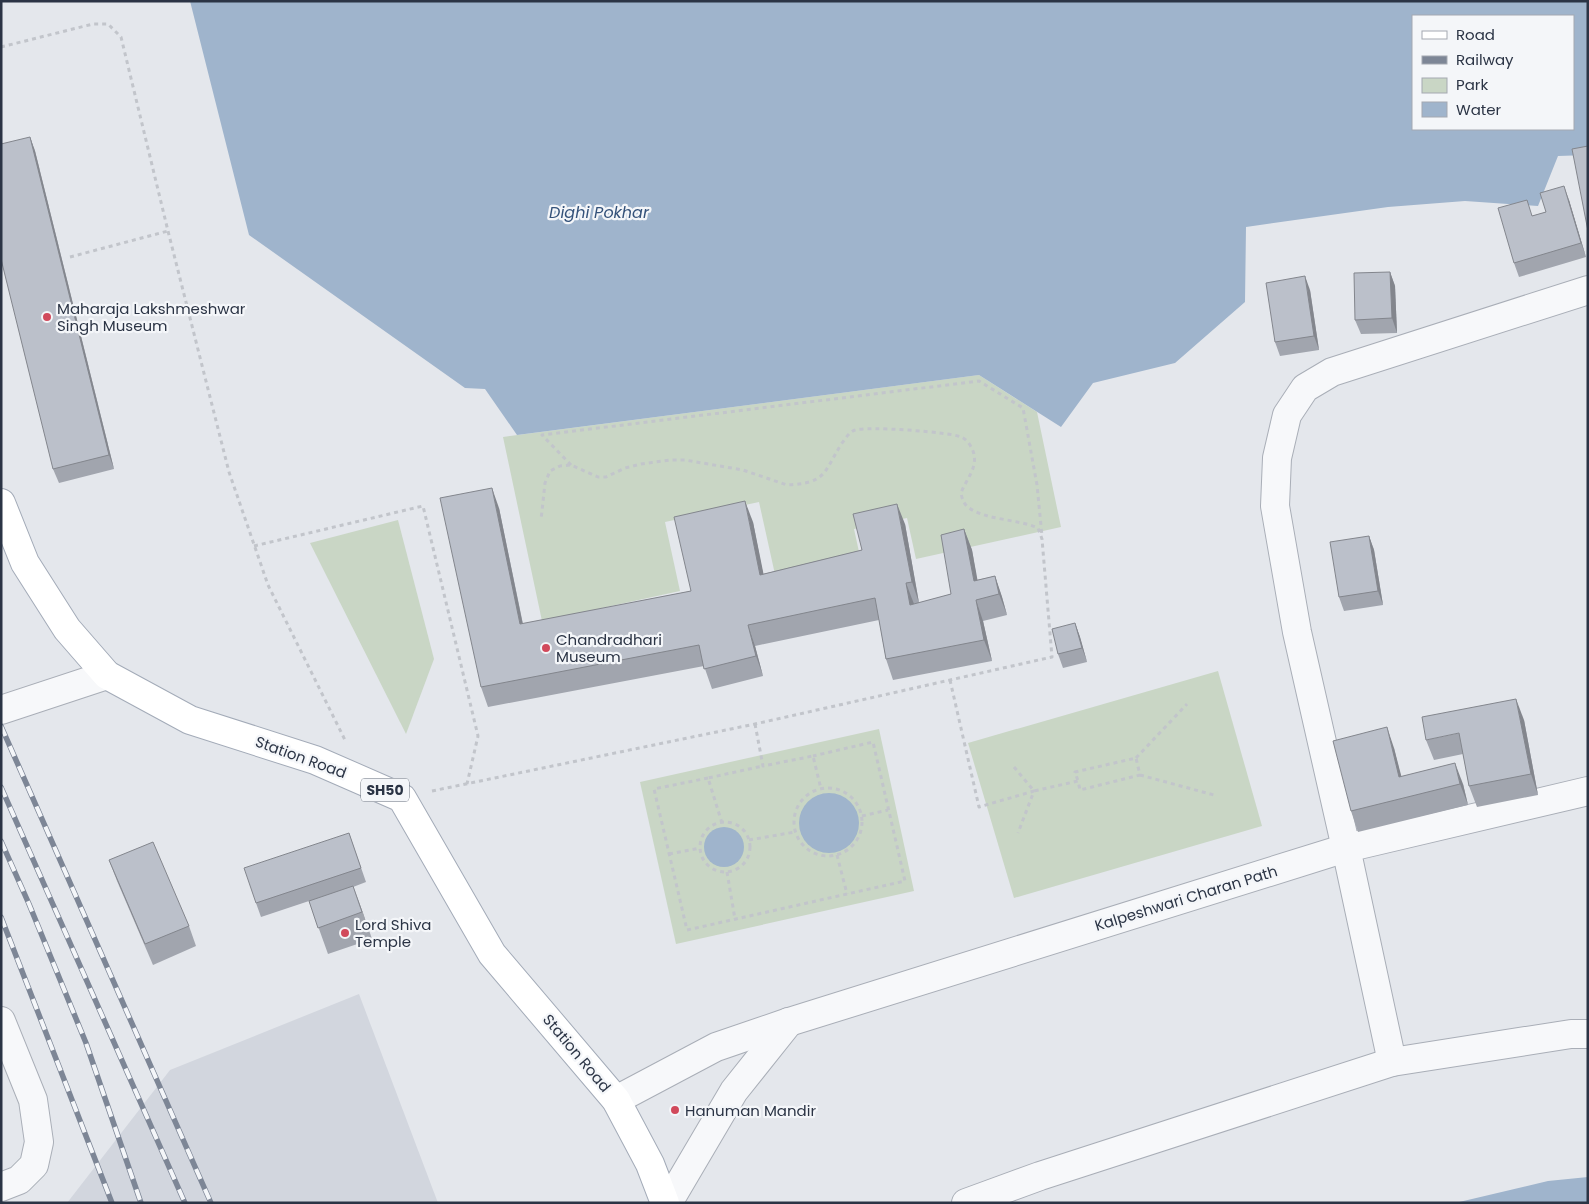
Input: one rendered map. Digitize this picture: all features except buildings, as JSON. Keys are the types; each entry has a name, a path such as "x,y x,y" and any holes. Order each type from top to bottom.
{"main road":[{"name":"Station Road","path":"1,504 25,563 67,629 107,675 190,720 315,760 402,798 492,954 616,1100 650,1164 666,1203"}],"street":[{"path":"1392,1062 1297,632 1275,506 1276,458 1288,414 1305,388 1332,372 1588,290"},
{"path":"1,710 107,675"},
{"name":"Kalpeshwari Charan Path","path":"616,1100 716,1046 788,1022 1346,848 1588,791"},
{"path":"1,1021 33,1100 39,1142 34,1164 19,1180 1,1187"},
{"path":"666,1203 734,1091 788,1022"},
{"path":"966,1203 1040,1176 1392,1062 1571,1034 1588,1034"}],"path":[{"path":"1,47 93,24 108,24 121,37 229,472 268,585 365,781"},
{"path":"70,257 168,231"},
{"path":"402,798 755,724 1052,657 1042,539 1037,485 1023,408 979,382 542,435 572,464 598,477 606,477 625,468 641,464 685,460 729,467 787,486 812,482 826,473 848,435 854,430 888,429 952,433 963,437 973,450 974,466 961,493 963,500 968,506 984,514 1027,523 1038,528 1042,539"},
{"path":"541,520 545,483 550,471 560,466 572,464"},
{"path":"254,546 423,506 478,736 467,784"},
{"path":"950,680 979,807 1034,791 1078,781"},
{"path":"1187,704 1136,758 1075,772 1080,790 1140,775 1214,795"},
{"path":"755,724 764,766"},
{"path":"873,742 905,882 687,930 654,789 764,766 873,742"},
{"path":"813,756 821,789"},
{"path":"1136,758 1140,775"},
{"path":"1014,767 1034,791"},
{"path":"708,778 722,823"},
{"path":"831,788 848,794 855,801 862,816 863,827 855,844 848,851 830,857 812,853 798,840 795,832 795,813 799,804 812,792 821,789 831,788"},
{"path":"1018,833 1034,791"},
{"path":"862,816 888,810"},
{"path":"731,823 739,827 746,834 748,840 749,852 746,860 740,867 726,872 714,870 701,857 701,838 713,825 731,823"},
{"path":"748,840 795,832"},
{"path":"669,854 700,848"},
{"path":"837,855 847,894"},
{"path":"726,872 735,919"}],"shaded area":[{"path":"359,994 438,1203 67,1203 170,1070"}],"green space":[{"path":"979,375 1037,412 1061,527 916,559 907,518 854,529 861,561 776,579 759,502 665,522 680,591 542,621 503,437"},
{"path":"398,520 434,659 406,734 310,543"},
{"path":"1218,671 1262,826 1014,898 968,743"},
{"path":"879,729 914,891 676,944 640,782"}],"water":[{"name":"Dighi Pokhar","path":"190,1 1588,1 1588,155 1558,156 1538,206 1465,201 1388,207 1246,227 1245,302 1175,363 1093,383 1061,427 979,375 517,435 485,389 465,388 249,235"},
{"path":"823,793 835,793 846,798 854,806 859,817 857,835 846,848 835,853 823,853 812,848 804,840 799,829 799,817 804,806 812,798"},
{"path":"720,827 728,827 735,830 741,836 744,847 741,858 735,864 728,867 720,867 713,864 707,858 704,851 704,843 707,836 713,830"},
{"path":"1588,1177 1588,1203 1455,1203 1548,1181"}],"railway":[{"path":"1,726 211,1203"},
{"path":"1,787 185,1203"},
{"path":"1,841 86,1043 141,1203"},
{"path":"1,917 112,1203"}],"place":[{"name":"Maharaja Lakshmeshwar Singh Museum","path":"47,317"},
{"name":"Chandradhari Museum","path":"546,648"},
{"name":"Lord Shiva Temple","path":"345,933"},
{"name":"Hanuman Mandir","path":"675,1110"}]}
